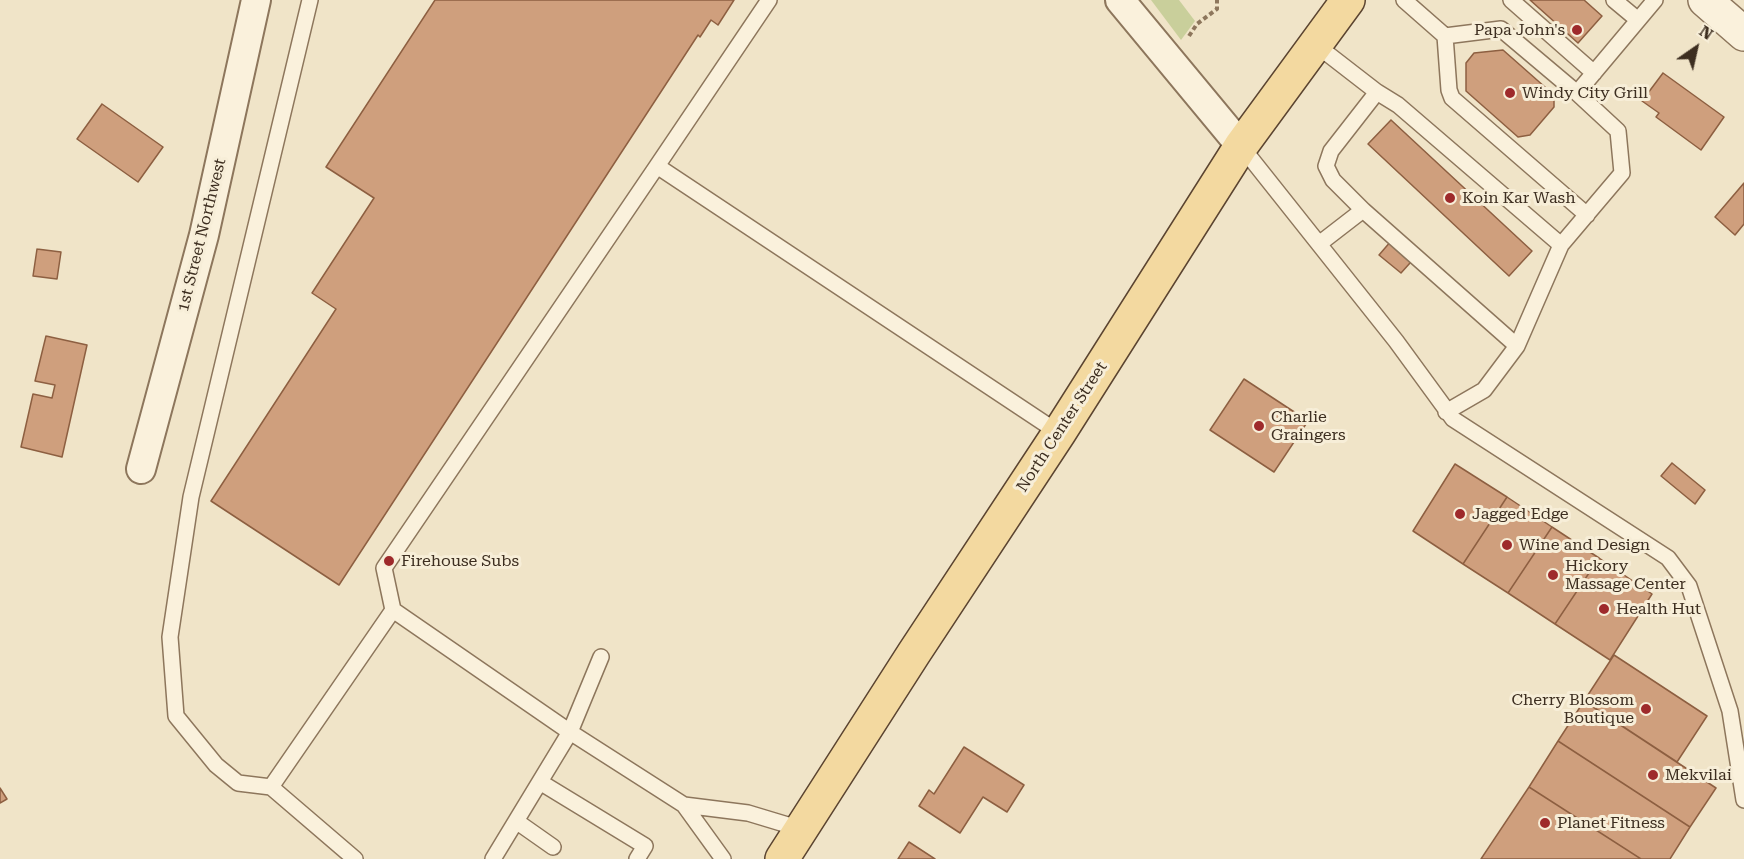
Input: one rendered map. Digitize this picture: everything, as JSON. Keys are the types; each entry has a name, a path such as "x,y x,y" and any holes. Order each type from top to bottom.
{"main road":[{"name":"North Center Street","path":"782,859 914,652 1059,433 1241,146 1348,0"}],"street":[{"name":"1st Street Northwest","path":"141,469 204,235 256,0"},
{"path":"1120,0 1241,146"},
{"path":"1705,0 1744,34"}],"lane":[{"path":"310,0 191,497 170,637 176,716 216,765 238,783 271,788 355,859"},
{"path":"723,859 684,805 570,732 393,610 384,568 769,0"},
{"path":"1404,0 1445,36 1449,90 1452,98 1587,215"},
{"path":"1511,0 1594,73"},
{"path":"1614,0 1638,20"},
{"path":"1577,93 1655,0"},
{"path":"1445,36 1501,29 1618,131 1622,173 1561,245 1517,346 1484,390 1446,412"},
{"path":"1315,44 1377,92 1398,105 1561,245"},
{"path":"1377,92 1331,151 1326,166 1333,180 1363,210 1517,346"},
{"path":"1241,146 1396,341 1446,412 1466,428 1668,558 1689,586 1730,711 1744,800"},
{"path":"657,166 1059,433"},
{"path":"1319,244 1363,210"},
{"path":"271,788 393,610"},
{"path":"500,856 516,821 570,732 601,657"},
{"path":"540,782 645,846 637,859"},
{"path":"684,805 748,813 801,829"},
{"path":"516,821 553,847"}],"path":[{"path":"1187,39 1197,24 1217,9 1217,0"}],"green space":[{"path":"1151,0 1179,0 1195,21 1181,40"}],"building":[{"path":"435,0 734,0 718,25 711,20 700,37 698,35 339,585 211,501 336,309 312,293 374,198 326,167"},
{"name":"Papa John's","path":"1530,0 1584,0 1602,16 1578,43"},
{"name":"Windy City Grill","path":"1503,50 1554,95 1554,107 1530,135 1518,137 1466,91 1466,63 1474,53"},
{"path":"1663,73 1724,117 1701,150 1656,117 1659,113 1642,101"},
{"path":"102,104 163,147 138,182 77,139"},
{"name":"Koin Kar Wash","path":"1391,120 1532,251 1509,276 1368,144"},
{"path":"1744,183 1744,224 1735,235 1715,217"},
{"path":"1398,233 1419,253 1401,273 1379,255"},
{"path":"37,249 61,252 57,279 33,276"},
{"path":"46,336 87,345 62,457 21,447 33,394 52,398 55,385 35,381"},
{"name":"Charlie Graingers","path":"1244,379 1308,421 1274,472 1210,430"},
{"path":"1672,463 1705,490 1695,504 1661,476"},
{"name":"Jagged Edge","path":"1455,464 1507,497 1463,564 1413,531"},
{"name":"Wine and Design","path":"1507,497 1552,527 1508,593 1463,564"},
{"name":"Hickory Massage Center","path":"1552,527 1599,558 1555,624 1508,593"},
{"name":"Health Hut","path":"1599,558 1652,594 1610,660 1555,624"},
{"name":"Cherry Blossom Boutique","path":"1614,655 1707,716 1677,762 1584,701"},
{"name":"Mekvilai","path":"1584,701 1716,788 1690,827 1558,741"},
{"path":"1558,741 1690,827 1670,859 1641,859 1529,787"},
{"path":"964,747 1024,785 1007,812 983,797 960,833 919,806 929,790 934,794"},
{"name":"Planet Fitness","path":"1529,787 1641,859 1481,859"},
{"path":"0,788 7,799 0,803"},
{"path":"909,842 935,859 898,859"}],"place":[{"name":"Papa John's","path":"1577,30"},
{"name":"Windy City Grill","path":"1510,93"},
{"name":"Koin Kar Wash","path":"1450,198"},
{"name":"Charlie Graingers","path":"1259,426"},
{"name":"Jagged Edge","path":"1460,514"},
{"name":"Wine and Design","path":"1507,545"},
{"name":"Firehouse Subs","path":"389,561"},
{"name":"Hickory Massage Center","path":"1553,575"},
{"name":"Health Hut","path":"1604,609"},
{"name":"Cherry Blossom Boutique","path":"1646,709"},
{"name":"Mekvilai","path":"1653,775"},
{"name":"Planet Fitness","path":"1545,823"}]}
